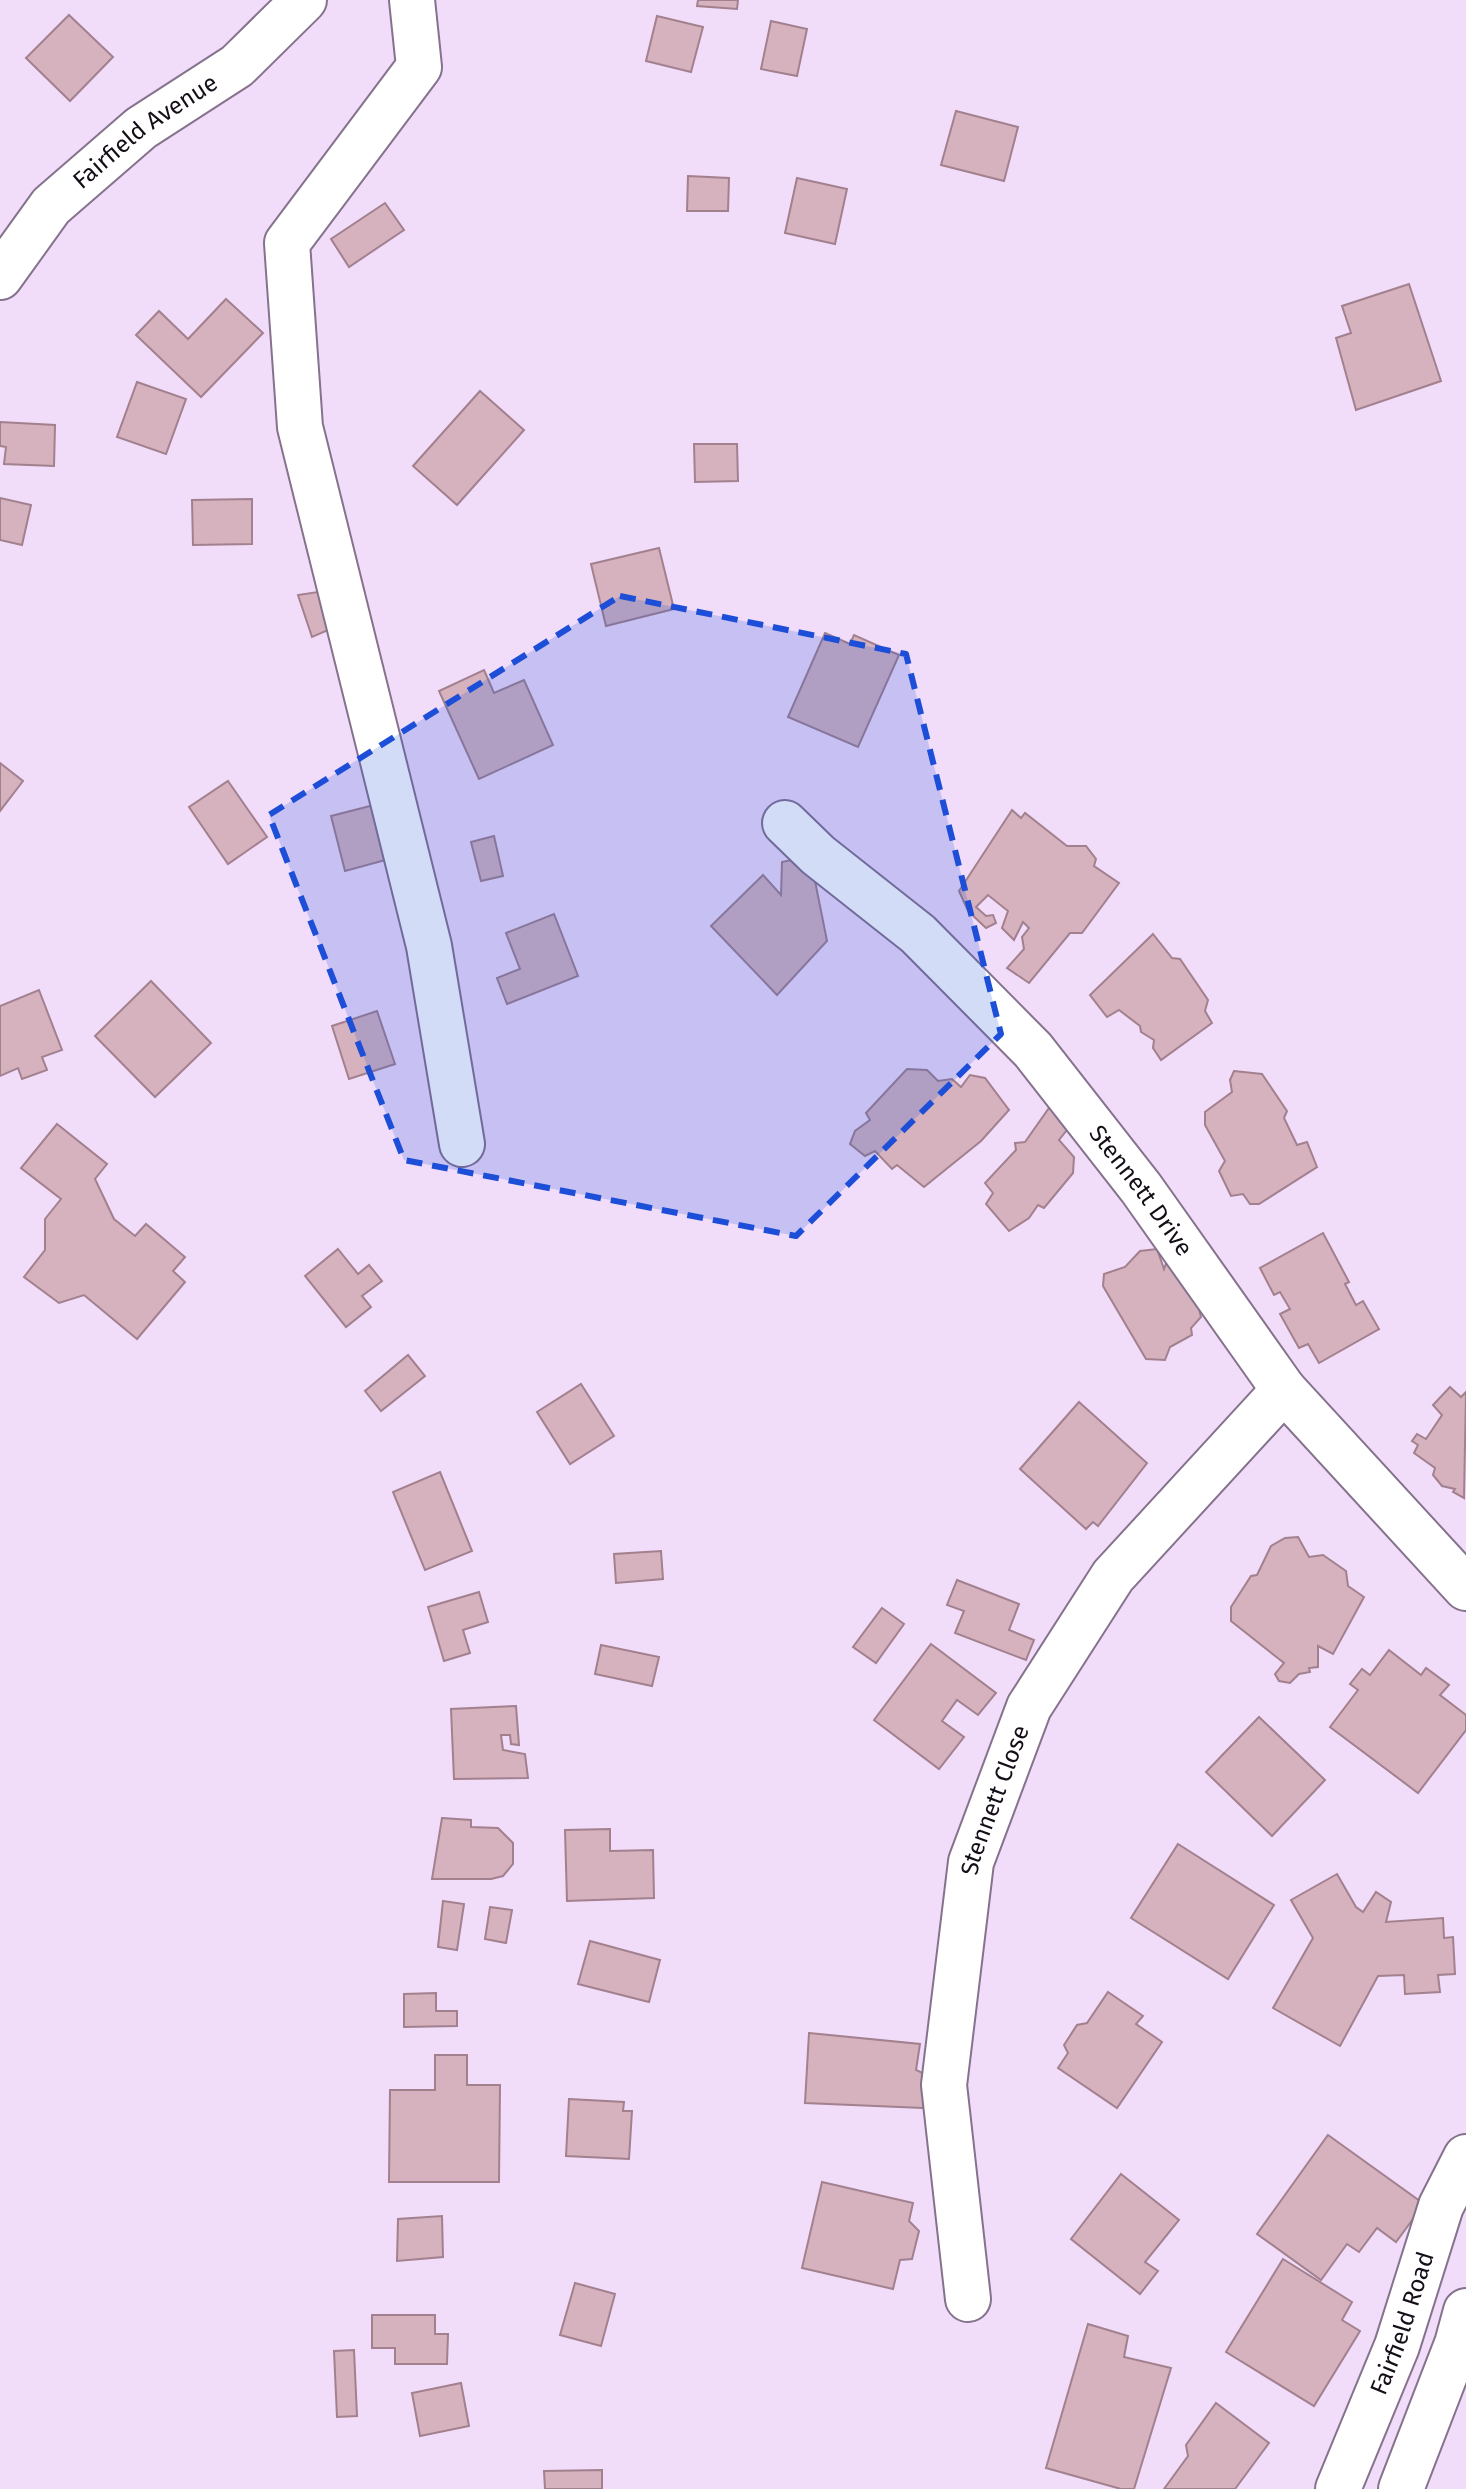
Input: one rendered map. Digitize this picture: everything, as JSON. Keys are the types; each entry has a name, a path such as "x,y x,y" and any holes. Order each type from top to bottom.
{"street":[{"name":"Fairfield Avenue","path":"0,277 51,206 141,128 237,66 304,0"},
{"path":"412,0 419,67 287,243 300,427 429,946 462,1144"},
{"name":"Stennett Drive","path":"785,823 818,855 918,934 1033,1050 1141,1188 1284,1390 1466,1588"},
{"name":"Stennett Close","path":"968,2299 944,2085 971,1862 1029,1707 1113,1576 1284,1390"},
{"name":"Fairfield Road","path":"1338,2489 1397,2346 1441,2206 1466,2157"},
{"path":"1401,2489 1457,2344 1466,2311"}],"highlighted area":[{"path":"620,596 906,654 1001,1034 796,1236 404,1160 269,815"}],"building":[{"path":"698,0 738,0 737,9 697,6"},
{"path":"69,15 113,57 70,101 26,58"},
{"path":"657,16 703,27 691,72 646,61"},
{"path":"771,21 807,29 797,76 761,69"},
{"path":"956,111 1018,127 1004,181 941,165"},
{"path":"688,176 729,178 728,211 687,211"},
{"path":"797,178 847,189 835,244 785,233"},
{"path":"385,203 404,230 349,267 331,239"},
{"path":"1409,284 1441,381 1356,410 1336,338 1351,333 1342,306"},
{"path":"226,299 263,333 201,397 136,335 159,311 188,339"},
{"path":"137,382 186,399 166,454 117,437"},
{"path":"480,391 524,430 457,505 413,466"},
{"path":"0,422 55,425 54,466 4,464 6,447 0,446"},
{"path":"694,444 737,444 738,481 695,482"},
{"path":"0,498 31,505 22,545 0,540"},
{"path":"252,499 252,544 193,545 192,500"},
{"path":"659,548 674,609 606,626 591,564"},
{"path":"331,590 340,625 312,637 298,595"},
{"path":"825,633 850,644 854,635 899,655 858,747 788,717"},
{"path":"484,670 494,693 524,680 553,745 479,779 439,691"},
{"path":"0,763 23,781 0,811"},
{"path":"228,781 267,837 228,864 189,807"},
{"path":"374,805 389,859 345,871 331,816"},
{"path":"1012,810 1021,818 1025,813 1067,846 1086,846 1096,859 1094,866 1119,883 1082,933 1070,933 1029,983 1007,968 1024,949 1022,937 1029,928 1023,922 1014,940 1002,928 1008,911 988,895 976,907 986,916 993,915 996,923 986,928 968,911 959,891"},
{"path":"494,836 503,876 481,881 471,842"},
{"path":"810,856 827,941 777,995 711,926 763,875 781,895 782,862"},
{"path":"554,914 578,976 507,1004 497,978 520,969 506,933"},
{"path":"1153,934 1172,958 1180,959 1208,1000 1205,1011 1212,1023 1161,1060 1153,1048 1154,1040 1141,1032 1140,1026 1119,1010 1107,1017 1090,995"},
{"path":"151,981 211,1043 155,1097 95,1036"},
{"path":"39,990 62,1050 42,1057 47,1070 22,1079 18,1068 0,1076 0,1006"},
{"path":"377,1011 395,1064 349,1079 332,1026"},
{"path":"907,1069 927,1070 938,1081 952,1079 961,1087 970,1075 985,1078 1009,1110 981,1141 924,1187 897,1165 892,1169 875,1151 865,1156 850,1144 855,1131 870,1120 866,1113"},
{"path":"1234,1071 1262,1074 1287,1111 1284,1118 1297,1145 1307,1142 1317,1167 1259,1204 1250,1204 1243,1194 1231,1196 1219,1171 1225,1161 1205,1125 1205,1112 1232,1092 1230,1080"},
{"path":"1049,1108 1071,1125 1059,1140 1074,1157 1073,1173 1044,1208 1038,1205 1029,1218 1009,1231 986,1204 993,1193 985,1183 1016,1150 1015,1143 1025,1142"},
{"path":"57,1124 107,1164 95,1179 114,1219 135,1236 146,1224 185,1257 173,1271 185,1282 137,1339 84,1295 59,1303 24,1277 45,1250 45,1219 61,1199 21,1168"},
{"path":"1323,1233 1349,1282 1345,1284 1356,1305 1363,1301 1379,1329 1319,1363 1308,1344 1299,1348 1280,1314 1290,1309 1280,1292 1274,1295 1260,1268"},
{"path":"338,1249 358,1274 369,1265 382,1281 362,1296 371,1307 346,1327 305,1276"},
{"path":"1157,1249 1164,1269 1168,1258 1198,1305 1201,1317 1191,1328 1192,1335 1170,1347 1165,1360 1146,1359 1103,1286 1104,1274 1125,1267 1140,1251"},
{"path":"408,1355 425,1376 381,1411 365,1391"},
{"path":"581,1384 614,1436 570,1464 537,1412"},
{"path":"1450,1387 1461,1397 1466,1392 1464,1498 1453,1492 1455,1489 1442,1486 1433,1475 1435,1468 1414,1453 1418,1445 1412,1441 1417,1434 1426,1439 1442,1415 1433,1405"},
{"path":"1079,1402 1147,1463 1098,1526 1093,1522 1086,1529 1020,1469"},
{"path":"440,1472 472,1551 425,1570 393,1492"},
{"path":"1298,1537 1309,1557 1323,1555 1346,1571 1348,1586 1364,1597 1333,1654 1318,1646 1318,1667 1309,1668 1310,1672 1299,1674 1290,1683 1279,1681 1275,1674 1284,1663 1231,1621 1231,1607 1251,1576 1257,1575 1271,1546 1285,1538"},
{"path":"661,1551 663,1579 616,1583 614,1554"},
{"path":"957,1580 1019,1604 1009,1630 1034,1640 1026,1660 955,1633 964,1611 947,1605"},
{"path":"479,1592 488,1622 463,1630 470,1653 444,1661 428,1607"},
{"path":"882,1608 904,1624 876,1663 853,1647"},
{"path":"931,1644 996,1693 978,1715 957,1700 942,1721 964,1737 939,1769 874,1720"},
{"path":"601,1645 659,1657 652,1686 595,1674"},
{"path":"1389,1650 1421,1675 1426,1668 1449,1685 1440,1695 1466,1715 1466,1730 1418,1793 1330,1727 1358,1690 1350,1684 1362,1669 1370,1675"},
{"path":"516,1706 519,1745 511,1744 510,1735 501,1735 503,1750 525,1754 528,1778 454,1779 451,1709"},
{"path":"1259,1717 1325,1780 1272,1836 1206,1772"},
{"path":"442,1818 471,1820 471,1827 498,1828 513,1843 513,1864 503,1876 491,1879 432,1879"},
{"path":"610,1829 610,1851 653,1850 654,1898 567,1901 565,1830"},
{"path":"1178,1844 1274,1905 1228,1979 1131,1918"},
{"path":"1337,1874 1356,1907 1363,1912 1376,1892 1391,1902 1386,1922 1443,1918 1444,1938 1453,1937 1455,1974 1438,1975 1440,1992 1405,1994 1404,1975 1378,1976 1340,2046 1273,2008 1313,1938 1291,1900"},
{"path":"443,1901 464,1904 457,1950 438,1947"},
{"path":"490,1907 512,1910 506,1943 485,1939"},
{"path":"590,1941 660,1960 649,2002 578,1984"},
{"path":"1108,1992 1143,2016 1136,2024 1162,2042 1117,2108 1058,2068 1068,2053 1064,2045 1077,2025 1087,2023"},
{"path":"436,1993 436,2011 457,2011 457,2026 404,2027 404,1994"},
{"path":"809,2033 920,2044 916,2070 933,2078 935,2096 923,2108 805,2103"},
{"path":"435,2055 467,2055 467,2085 500,2085 499,2182 389,2182 390,2090 435,2090"},
{"path":"569,2099 624,2102 623,2111 632,2111 629,2159 566,2156"},
{"path":"1328,2135 1424,2204 1396,2242 1377,2228 1359,2252 1347,2244 1321,2280 1257,2234"},
{"path":"1121,2174 1179,2220 1145,2262 1158,2271 1140,2294 1071,2239"},
{"path":"822,2182 913,2203 909,2221 919,2231 912,2259 900,2260 893,2289 802,2268"},
{"path":"442,2216 443,2257 397,2261 398,2219"},
{"path":"1283,2259 1352,2302 1342,2320 1360,2331 1314,2406 1226,2352"},
{"path":"575,2283 615,2294 601,2346 560,2335"},
{"path":"372,2315 435,2315 435,2334 448,2334 447,2364 395,2364 395,2348 372,2348"},
{"path":"1088,2324 1128,2336 1124,2357 1171,2368 1134,2489 1121,2489 1046,2468"},
{"path":"354,2350 357,2416 337,2417 334,2351"},
{"path":"461,2383 469,2426 420,2436 412,2393"},
{"path":"1216,2403 1269,2443 1235,2489 1164,2489 1188,2456 1186,2445"},
{"path":"602,2470 602,2489 545,2489 544,2471"}]}
